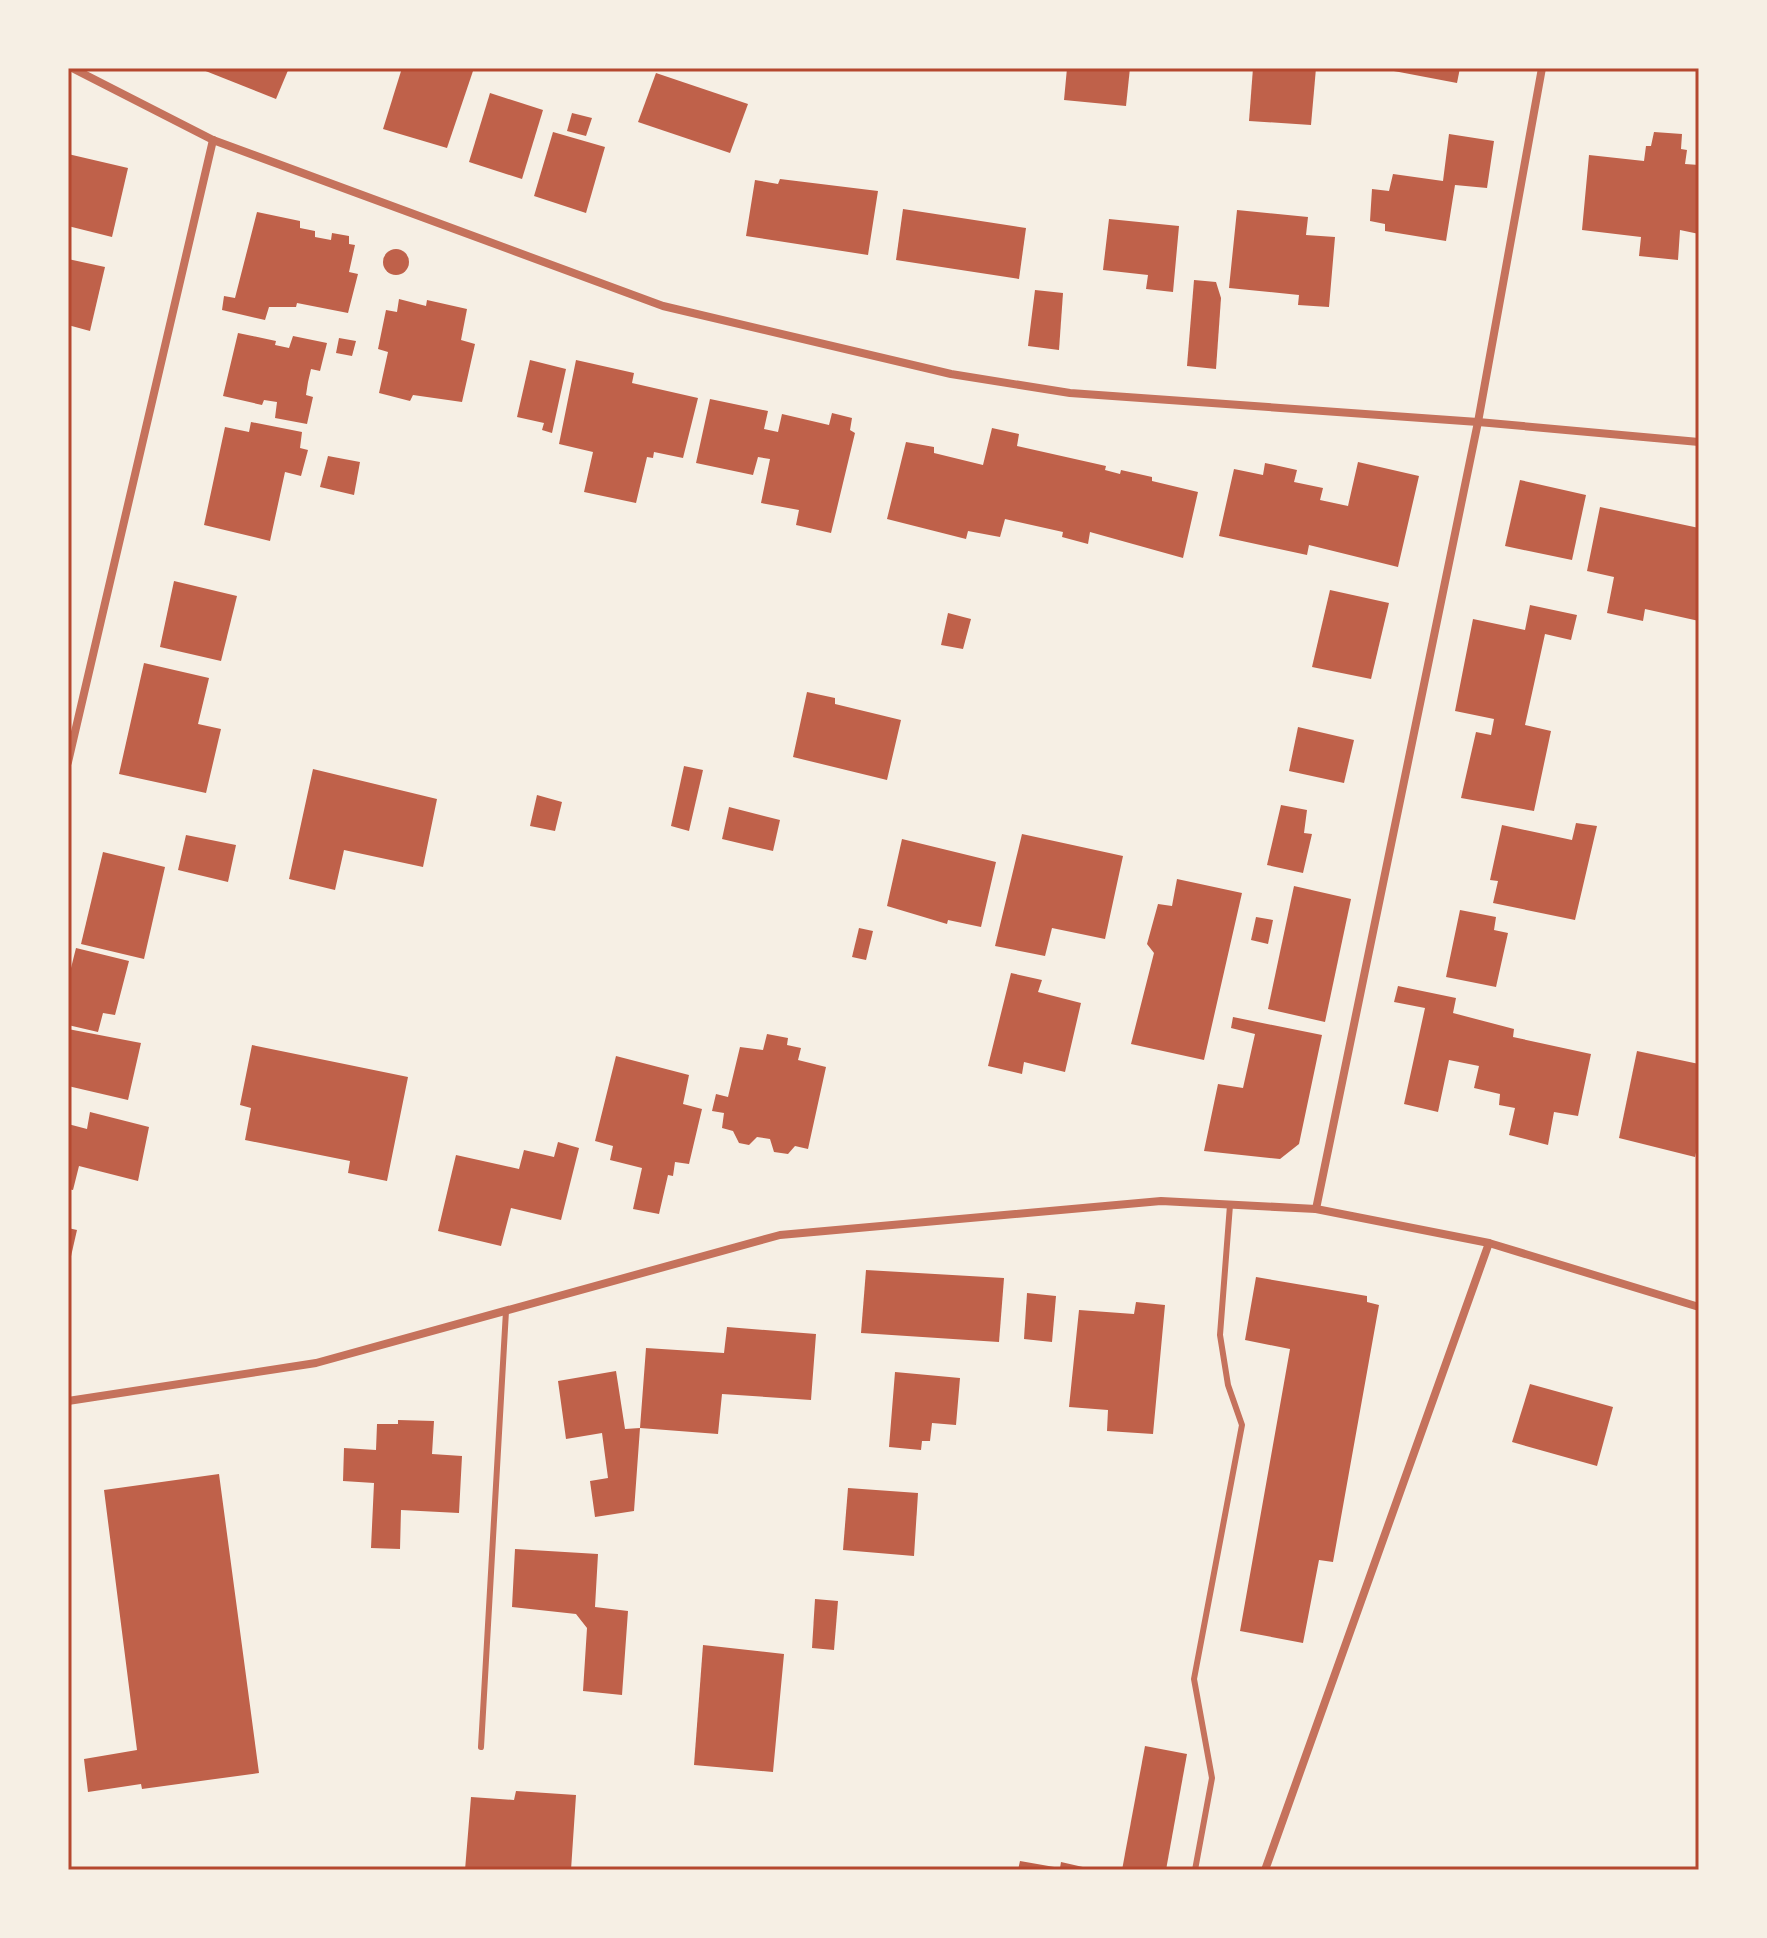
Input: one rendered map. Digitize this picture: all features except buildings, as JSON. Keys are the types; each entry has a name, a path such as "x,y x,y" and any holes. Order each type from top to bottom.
{"street":[{"path":"72,68 213,140 663,306 951,374 1070,393 1478,422 1699,442"},
{"path":"1316,1209 1478,422 1542,68"},
{"path":"68,762 213,140"},
{"path":"68,1401 316,1363 780,1235 1161,1201 1316,1209 1489,1243 1699,1307"},
{"path":"1265,1870 1489,1243"}],"lane":[{"path":"1195,1870 1212,1778 1194,1679 1242,1425 1228,1385 1220,1335 1230,1205"},
{"path":"481,1747 506,1311"}]}
